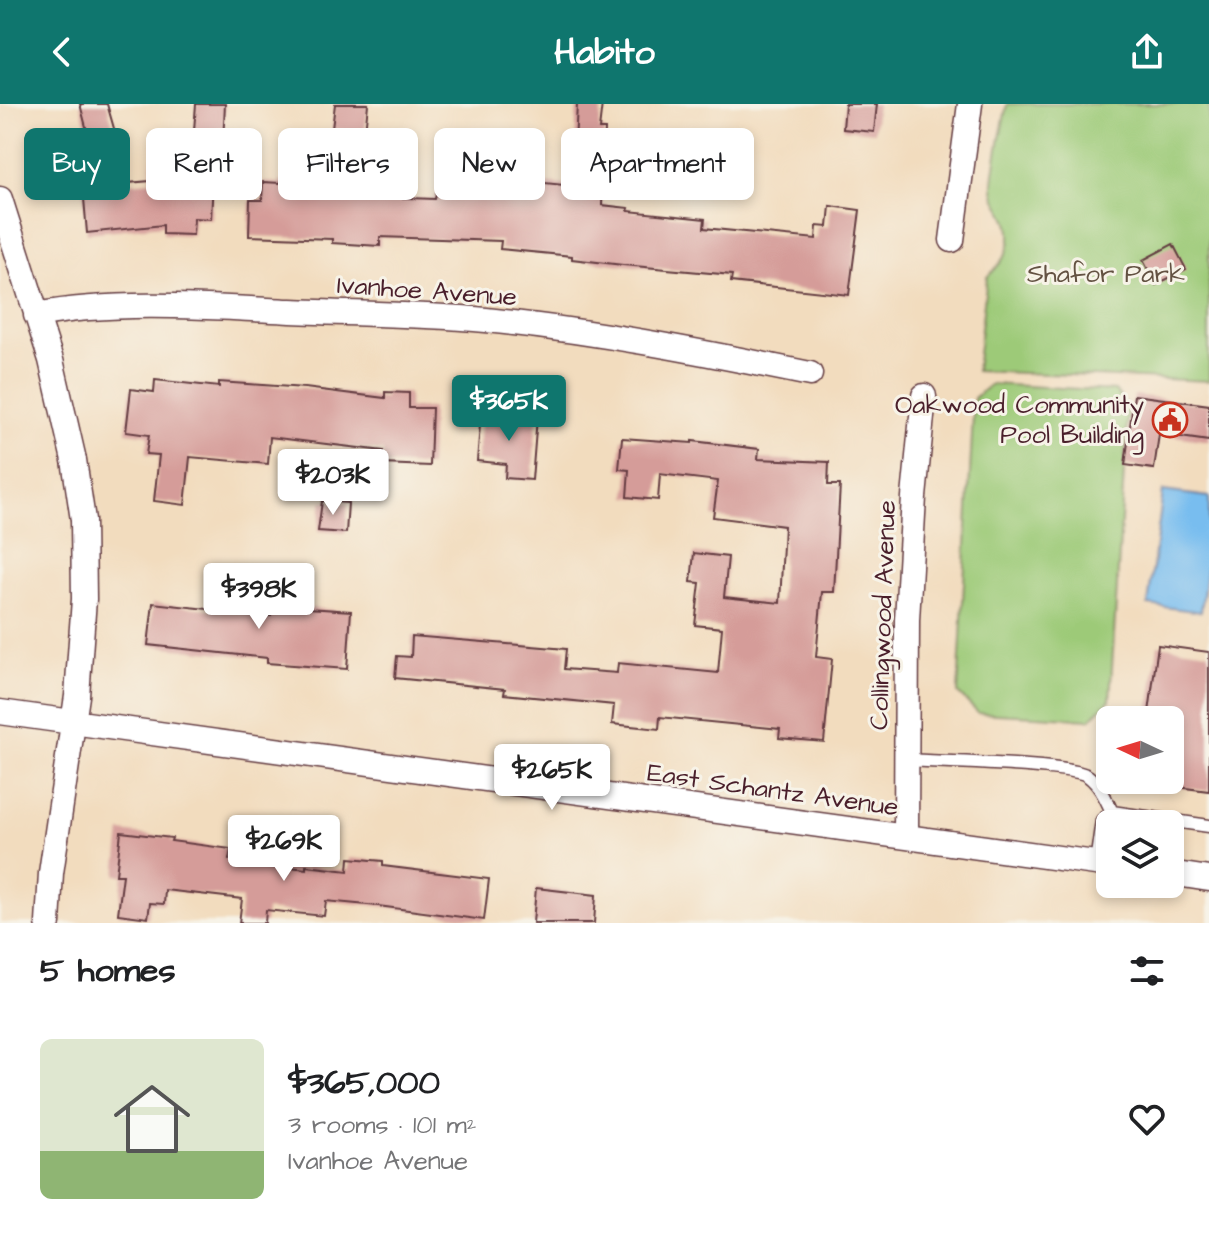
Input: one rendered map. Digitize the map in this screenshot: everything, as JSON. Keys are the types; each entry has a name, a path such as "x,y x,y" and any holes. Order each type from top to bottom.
{"street":[{"path":"952,240 970,104"},
{"path":"0,199 51,360 83,520 84,599 77,696 51,873 48,923"},
{"name":"Ivanhoe Avenue","path":"36,315 71,309 193,306 485,320 644,342 810,374"},
{"name":"Collingwood Avenue","path":"906,837 907,620 924,396"},
{"name":"East Schantz Avenue","path":"0,712 1096,863"},
{"path":"1184,875 1209,879"}],"lane":[{"path":"906,760 1060,768 1086,774 1100,789 1111,810"},
{"path":"1184,822 1209,826"}],"green space":[{"name":"Shafor Park","path":"1007,104 1209,104 1209,381 976,371 987,277 1004,258 1010,243 1009,226 993,188"},
{"path":"991,384 1115,391 1128,406 1110,700 1104,706 1096,706 1096,713 1090,719 978,713 958,693 974,398"}],"water":[{"path":"1163,491 1209,497 1209,566 1201,612 1148,605"}],"building":[{"path":"80,104 107,104 114,128 86,128"},
{"path":"196,104 225,104 224,128 194,128"},
{"path":"335,104 368,104 365,128 332,128"},
{"path":"577,104 602,104 599,128 576,128"},
{"path":"845,104 877,104 874,132 843,129"},
{"path":"146,181 146,200 212,200 211,219 194,218 193,235 163,234 163,225 87,233 84,200 130,200 130,183"},
{"path":"263,182 278,183 278,200 545,200 545,183 561,185 561,200 602,200 602,205 629,208 628,211 705,219 704,228 816,239 817,226 828,227 830,206 860,210 849,295 731,282 732,275 500,249 501,241 380,237 380,246 332,243 332,239 249,236 250,200 262,200"},
{"path":"1173,244 1186,269 1156,285 1143,260"},
{"path":"155,380 219,387 219,382 305,388 385,398 385,392 409,393 409,408 432,408 430,466 382,464 383,451 270,437 268,464 190,457 185,505 154,501 159,455 146,454 149,435 126,432 131,389 154,392"},
{"name":"Oakwood Community Pool Building","path":"1134,395 1209,405 1209,441 1159,434 1154,469 1125,465"},
{"path":"481,413 537,417 532,480 505,478 506,464 477,461"},
{"path":"622,438 692,441 759,449 758,459 829,462 828,485 840,485 834,592 822,592 816,657 832,659 824,742 779,738 780,729 660,717 659,729 612,724 614,705 504,694 505,689 395,678 397,656 411,657 412,636 566,649 564,669 617,673 618,663 718,673 722,628 695,625 700,583 691,582 694,553 728,557 724,597 780,603 784,526 713,517 718,481 660,474 658,500 627,497 629,470 619,469"},
{"path":"322,501 348,503 346,533 318,531"},
{"path":"274,579 296,581 294,607 351,611 347,669 267,663 267,658 148,645 153,603 271,616"},
{"path":"1158,645 1209,652 1209,791 1184,788 1184,706 1150,706"},
{"path":"121,832 231,849 229,860 348,871 349,858 383,861 383,866 489,879 484,920 326,901 324,916 266,910 265,923 239,923 242,899 165,890 164,904 150,903 148,918 118,914 123,875 116,875"},
{"path":"536,888 596,895 594,923 533,923"}],"place":[{"name":"Oakwood Community Pool Building","path":"1170,420"}]}
